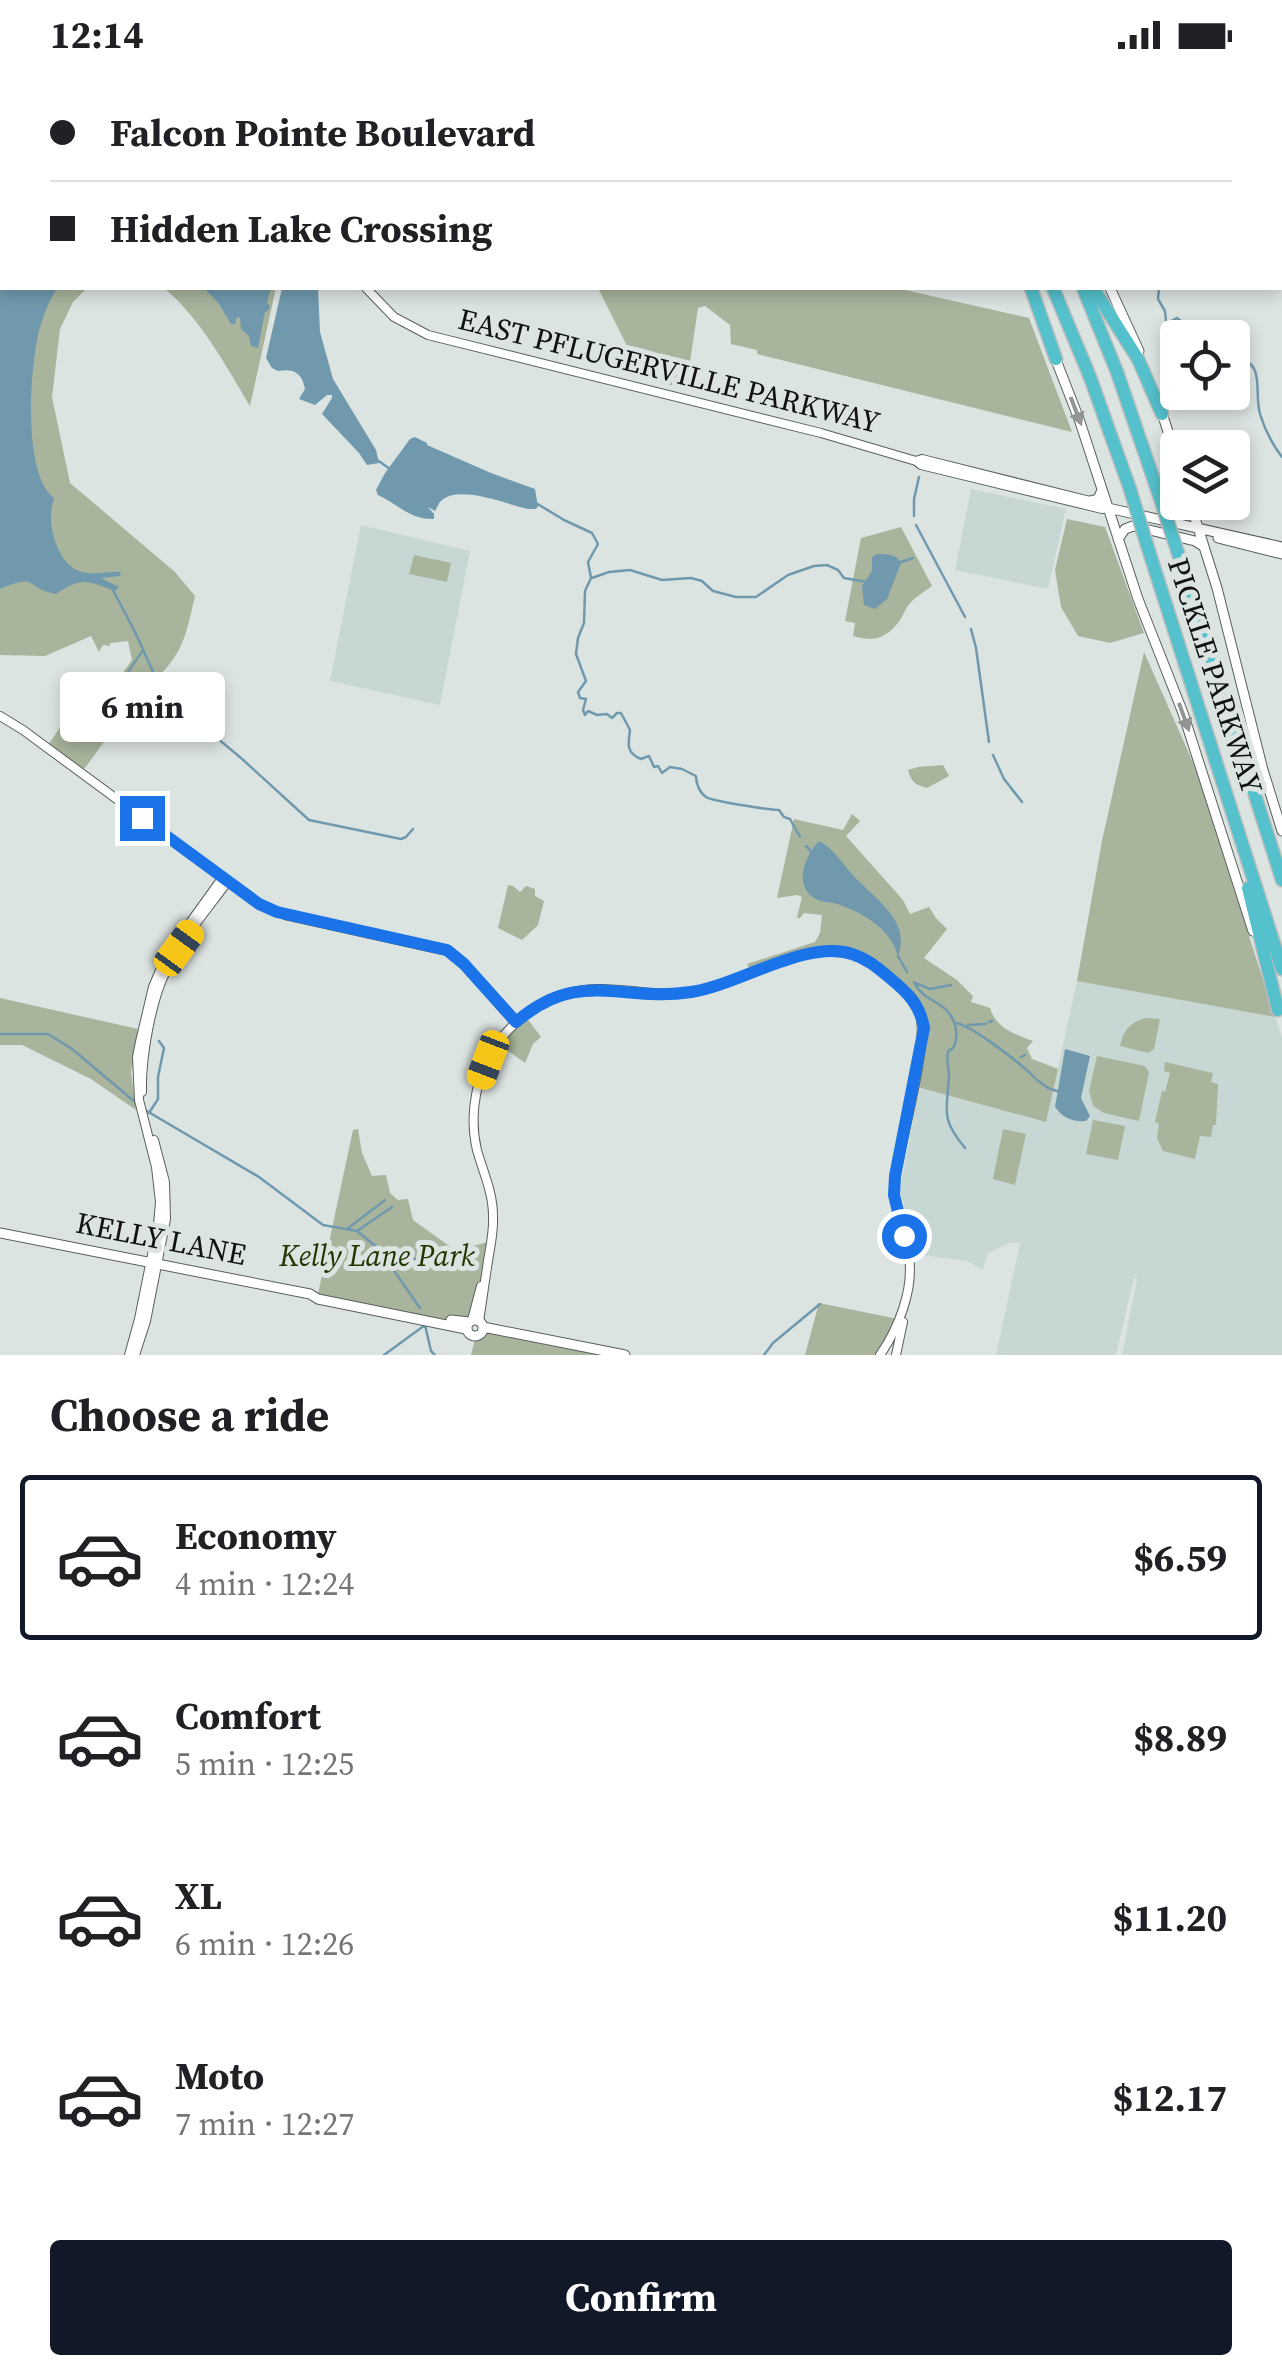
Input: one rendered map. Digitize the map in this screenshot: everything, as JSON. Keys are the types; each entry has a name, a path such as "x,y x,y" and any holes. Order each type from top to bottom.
{"highway":[{"path":"1030,290 1056,359"},
{"name":"PICKLE PARKWAY","path":"1054,290 1130,490 1282,970"},
{"name":"PICKLE PARKWAY","path":"1083,290 1160,498 1282,880"},
{"path":"1094,290 1138,359 1162,414"},
{"path":"1236,736 1282,860"},
{"path":"1226,794 1280,1016"}],"main road":[{"path":"1111,290 1138,349 1167,430"},
{"path":"1056,359 1202,767 1280,1016"},
{"path":"1090,501 1098,499 1102,490"},
{"name":"EAST PFLUGERVILLE PARKWAY","path":"1108,508 1203,528 1282,551"},
{"path":"1195,520 1218,588 1282,831"},
{"path":"1118,540 1126,528 1133,526 1194,541 1204,548"},
{"name":"EAST PFLUGERVILLE PARKWAY","path":"1198,529 1202,534 1282,551"},
{"path":"1204,548 1218,538"},
{"name":"KELLY LANE","path":"0,1232 625,1355"},
{"name":"KELLY LANE","path":"475,1325 599,1355"}],"street":[{"name":"EAST PFLUGERVILLE PARKWAY","path":"368,290 394,316 428,335 821,433 920,465 1108,508"},
{"name":"EAST PFLUGERVILLE PARKWAY","path":"916,461 922,459 1108,508"},
{"path":"982,480 1024,484"},
{"path":"0,716 259,904 277,912 447,950 516,1022"},
{"path":"132,1355 154,1263 160,1192 141,1098 137,1056 152,987 174,944 226,879"},
{"path":"475,1325 493,1229 491,1194 474,1136 475,1100 488,1060 516,1022 552,1000 585,990 692,992 828,950 847,952 872,964 912,998 924,1028 894,1187 910,1268 896,1355"},
{"path":"880,1355 896,1330 906,1298"}],"shaded area":[{"path":"971,489 1066,509 1048,589 955,570"},
{"path":"361,525 470,551 440,705 330,681"},
{"path":"1077,981 1275,1017 1282,1037 1282,1355 1122,1355 1137,1279 1134,1278 1116,1355 996,1355 1020,1243 988,1253 983,1270 967,1261 914,1254 900,1189 919,1088 1046,1122"}],"green space":[{"path":"0,290 85,290 73,302 60,329 52,397 70,483 175,572 195,596 175,657 124,714 85,768 48,745 66,715 69,694 122,674 132,660 128,641 103,645 99,652 91,636 45,656 0,655"},
{"path":"166,290 276,290 250,406 201,328"},
{"path":"599,290 905,290 1029,318 1072,432 757,354 757,350 731,344 730,325 705,306 698,308 686,389 643,378"},
{"path":"1067,519 1105,527 1144,633 1110,643 1078,636 1061,607 1055,570"},
{"path":"901,527 932,586 911,602 887,633 871,639 853,636 855,623 845,621 861,538"},
{"path":"414,555 451,563 447,582 409,574"},
{"path":"1144,652 1195,767 1275,1017 1077,981 1102,841"},
{"path":"943,765 949,776 927,788 914,782 908,770 918,767"},
{"path":"852,814 860,821 846,836 903,900 910,914 929,907 947,929 924,958 957,980 973,996 971,1002 990,1008 1001,1025 1033,1041 1027,1048 1032,1059 1058,1069 1046,1122 917,1087 926,1040 922,1011 893,978 841,949 749,969 747,964 815,942 820,933 822,915 804,913 797,917 802,897 777,898 794,819 843,830"},
{"path":"508,885 520,892 526,886 535,889 535,896 544,901 538,925 522,940 498,928"},
{"path":"0,998 138,1029 131,1072 136,1110 91,1079 22,1045 0,1045"},
{"path":"526,1017 541,1037 533,1044 525,1063 500,1045"},
{"path":"1145,1018 1160,1019 1154,1049 1148,1053 1120,1046 1128,1028"},
{"path":"1097,1056 1145,1066 1149,1072 1139,1121 1104,1113 1093,1106 1089,1091"},
{"path":"1165,1062 1213,1073 1211,1082 1218,1084 1216,1125 1211,1137 1200,1136 1195,1159 1163,1151 1157,1138 1159,1124 1155,1122 1170,1073 1164,1071"},
{"path":"1093,1120 1125,1126 1118,1160 1086,1154"},
{"name":"Kelly Lane Park","path":"358,1129 362,1153 372,1176 386,1175 390,1193 398,1200 408,1199 413,1220 452,1248 488,1242 469,1325 318,1294 353,1130"},
{"path":"1003,1129 1026,1134 1015,1185 993,1179"},
{"path":"819,1303 898,1319 879,1355 805,1355"},
{"path":"477,1331 599,1355 471,1355"}],"water":[{"path":"0,290 56,290 41,325 33,369 31,419 37,467 54,498 51,521 61,555 79,571 121,572 120,576 101,578 119,587 115,591 85,582 56,594 21,582 0,589"},
{"path":"206,290 270,290 258,348 251,346 249,336 241,329 240,318 231,324"},
{"path":"282,290 318,290 320,332 333,379 376,450 379,463 367,465 322,414 332,395 315,405 299,399 305,389 299,375 272,368 266,358"},
{"path":"415,437 535,489 538,507 528,509 463,494 445,498 435,511 428,507 434,519 404,511 376,490"},
{"path":"894,556 901,563 887,599 875,609 864,605 862,586 872,571 872,557"},
{"path":"819,841 895,921 900,931 898,956 888,937 873,922 844,906 818,900 805,888 805,864"},
{"path":"1065,1049 1090,1056 1081,1098 1090,1116 1086,1121 1068,1118 1055,1107"}],"waterway":[{"path":"1159,290 1166,320"},
{"path":"1173,320 1179,320"},
{"path":"1250,363 1257,378 1260,414 1282,457"},
{"path":"376,459 390,469"},
{"path":"914,516 919,477"},
{"path":"536,503 592,533 598,544 588,562 591,578 585,591 584,623 576,654 586,681 578,692 580,698 586,699 585,715 588,711 612,718 621,713 630,730 629,748 636,757 649,756 662,773 670,767 696,776 700,790 710,799 779,810 790,819 800,837"},
{"path":"916,525 965,617"},
{"path":"898,563 913,558"},
{"path":"592,578 630,570 662,580 691,578 702,581 713,591 736,597 756,597 788,575 814,566 827,565 844,578 867,582"},
{"path":"113,590 162,692 309,820 401,839 413,829"},
{"path":"971,629 989,742"},
{"path":"72,704 72,697 124,678 143,650"},
{"path":"993,755 1004,779 1022,802"},
{"path":"806,846 813,853"},
{"path":"898,956 907,972"},
{"path":"914,982 947,1010 955,1025 955,1042 947,1054 947,1114 965,1148"},
{"path":"915,983 930,989 951,985"},
{"path":"956,1023 1009,1055 1035,1078"},
{"path":"968,1025 986,1024"},
{"path":"0,1034 48,1034 135,1102"},
{"path":"149,1113 158,1099 164,1048 159,1041"},
{"path":"1021,1057 1025,1055"},
{"path":"1037,1080 1060,1092"},
{"path":"145,1110 259,1177 323,1225 357,1231 379,1249 420,1308"},
{"path":"347,1229 385,1200"},
{"path":"357,1231 392,1207"},
{"path":"382,1253 419,1260"},
{"path":"764,1355 820,1304"},
{"path":"384,1355 425,1325 435,1355"}],"route":[{"path":"142,818 259,904 277,912 447,950 516,1022 538,1006 585,990 692,992 828,950 866,960 912,998 924,1028 895,1176 894,1195 904,1236"}]}
